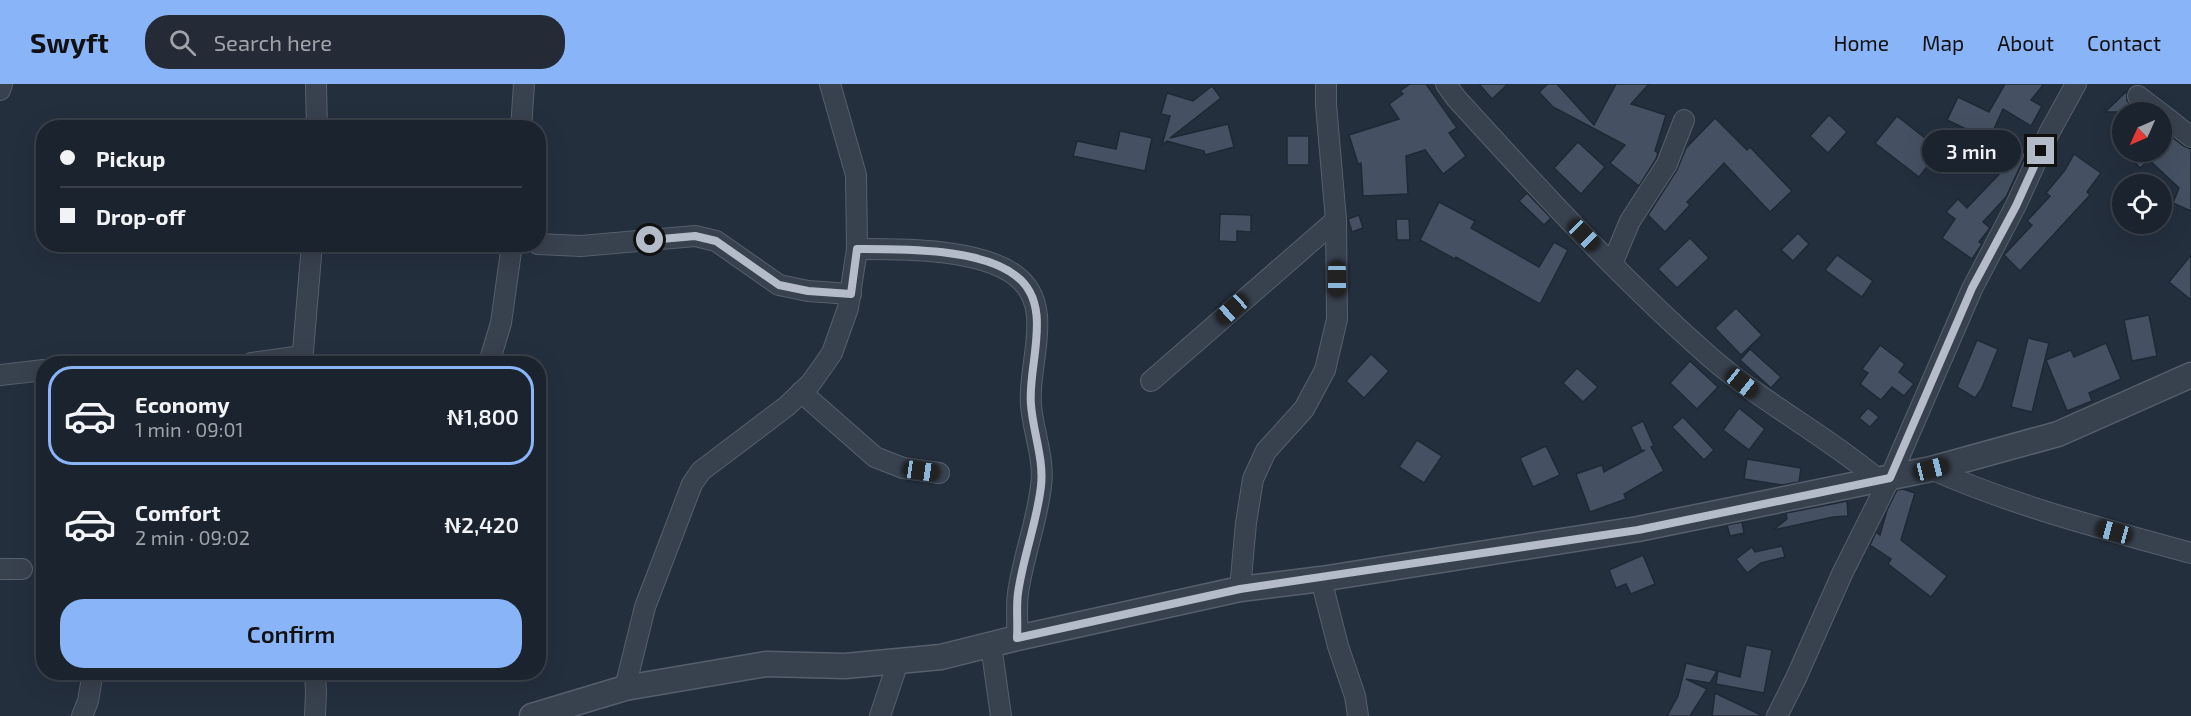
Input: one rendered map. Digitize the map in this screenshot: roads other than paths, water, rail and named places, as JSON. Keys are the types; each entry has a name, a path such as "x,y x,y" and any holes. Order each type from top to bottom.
{"street":[{"path":"0,90 2,84"},
{"path":"316,84 317,120"},
{"path":"521,120 524,84"},
{"path":"625,688 645,607 692,484 702,471 787,406 811,382 832,352 849,308 857,249 856,175 830,84"},
{"path":"1240,589 1253,479 1266,451 1304,409 1325,370 1337,319 1336,220 1326,84"},
{"path":"1446,84 1541,192 1612,264 1710,357 1758,396 1885,479"},
{"path":"1777,716 1972,288 2016,206 2049,133 2076,84"},
{"path":"2138,96 2146,102"},
{"path":"1612,264 1630,221 1667,164 1684,120"},
{"path":"2172,122 2191,136"},
{"path":"1151,381 1336,220"},
{"path":"546,244 581,246 695,236 716,241 779,285 808,291 851,294"},
{"path":"857,249 923,249 993,264 1017,276 1032,295 1038,323 1031,403 1041,463 1042,485 1018,593 1017,638"},
{"path":"302,356 311,252"},
{"path":"491,356 501,323 511,252"},
{"path":"0,375 36,371"},
{"path":"532,716 625,688 766,664 845,666 941,657 1240,589 1321,579 1638,530 1931,469 2058,434 2191,375"},
{"path":"801,392 874,457 903,468 939,473"},
{"path":"1931,469 1971,487 2191,553"},
{"path":"0,569 22,569"},
{"path":"1321,579 1338,646 1355,696 1358,716"},
{"path":"990,645 1000,716"},
{"path":"879,716 898,662"},
{"path":"82,716 88,701 92,680"},
{"path":"315,680 315,716"}]}
